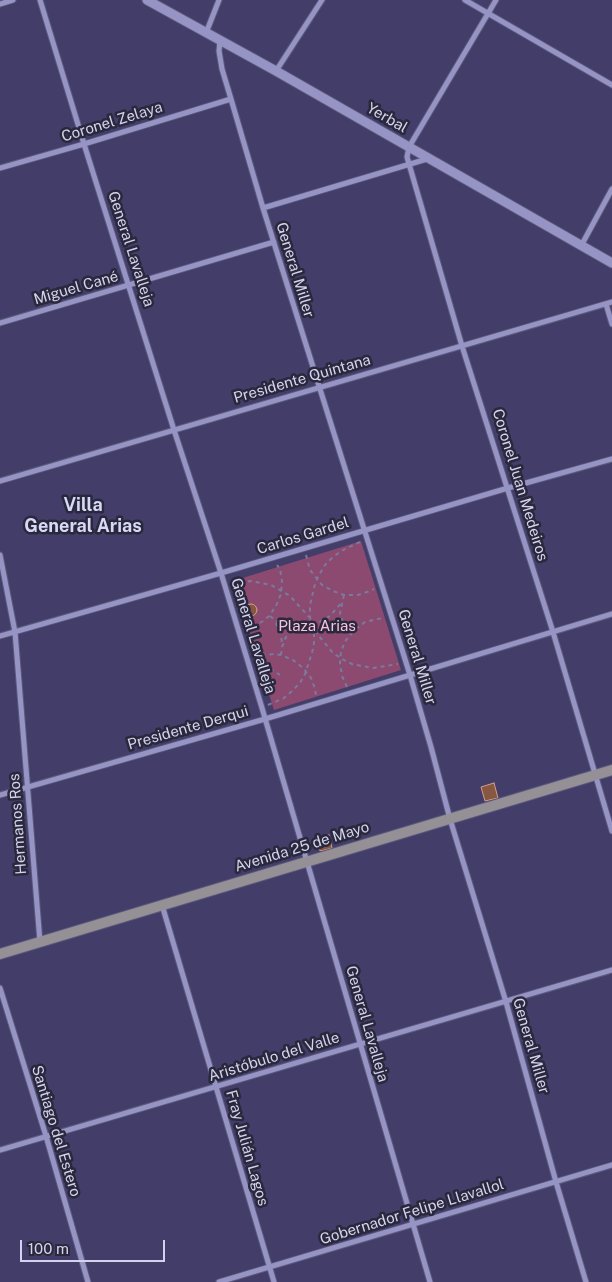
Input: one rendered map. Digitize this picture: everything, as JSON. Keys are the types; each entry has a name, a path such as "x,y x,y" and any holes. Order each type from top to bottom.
{"main road":[{"name":"Avenida 25 de Mayo","path":"0,954 612,770"}],"street":[{"path":"0,4 13,0"},
{"name":"General Lavalleja","path":"40,0 248,661 430,1282"},
{"name":"Yerbal","path":"147,0 430,158 612,263"},
{"path":"206,32 219,0"},
{"path":"276,71 322,0"},
{"path":"465,0 612,85"},
{"path":"409,147 496,0"},
{"name":"General Miller","path":"220,41 222,69 263,208 410,675 450,819 506,1002 586,1282"},
{"name":"Coronel Zelaya","path":"0,168 231,99"},
{"name":"Coronel Juan Medeiros","path":"409,147 407,157 462,346 508,488 612,831"},
{"path":"263,208 430,158"},
{"path":"581,246 612,190"},
{"name":"Miguel Cané","path":"0,323 274,242"},
{"path":"609,303 612,324"},
{"name":"Presidente Quintana","path":"0,481 609,303"},
{"name":"Carlos Gardel","path":"0,636 612,459"},
{"name":"Hermanos Ros","path":"0,555 15,632 40,942"},
{"name":"Presidente Derqui","path":"0,795 316,704 612,614"},
{"name":"Fray Julián Lagos","path":"162,905 274,1282"},
{"name":"Aristóbulo del Valle","path":"0,1150 612,970"},
{"name":"Santiago del Estero","path":"0,988 46,1136 88,1282"},
{"name":"Gobernador Felipe Llavallol","path":"219,1282 612,1165"}],"path":[{"path":"367,539 350,546 325,565 317,579 312,595 310,618 314,630 326,646 340,658 352,664 373,668 405,662"},
{"path":"307,548 306,558 310,570 327,588 344,595 364,594 381,583"},
{"path":"238,629 253,626 269,616 279,600 281,575 274,558"},
{"path":"225,586 250,581 271,585 294,599 310,618"},
{"path":"344,595 340,613 342,620 348,628"},
{"path":"282,646 286,637 291,632 322,621 330,616 342,602"},
{"path":"269,616 283,626 302,628"},
{"path":"351,693 342,676 340,658 344,645 353,632 365,622 392,618"},
{"path":"275,621 281,635 281,655"},
{"path":"322,621 338,623 353,632"},
{"path":"262,708 279,700 300,683 312,654 314,630"},
{"path":"264,655 264,661 268,667 280,675"},
{"path":"248,661 256,656 264,655 281,655 293,660 311,678 315,689 316,704"}],"green space":[{"name":"Plaza Arias","path":"361,541 401,670 274,710 233,581"}],"building":[{"path":"251,604 257,610 251,616 245,610"},
{"path":"494,783 498,798 485,801 481,787"},
{"path":"329,835 332,848 321,851 318,849 315,839"}],"district":[{"name":"Villa General Arias","path":"83,515"}]}
